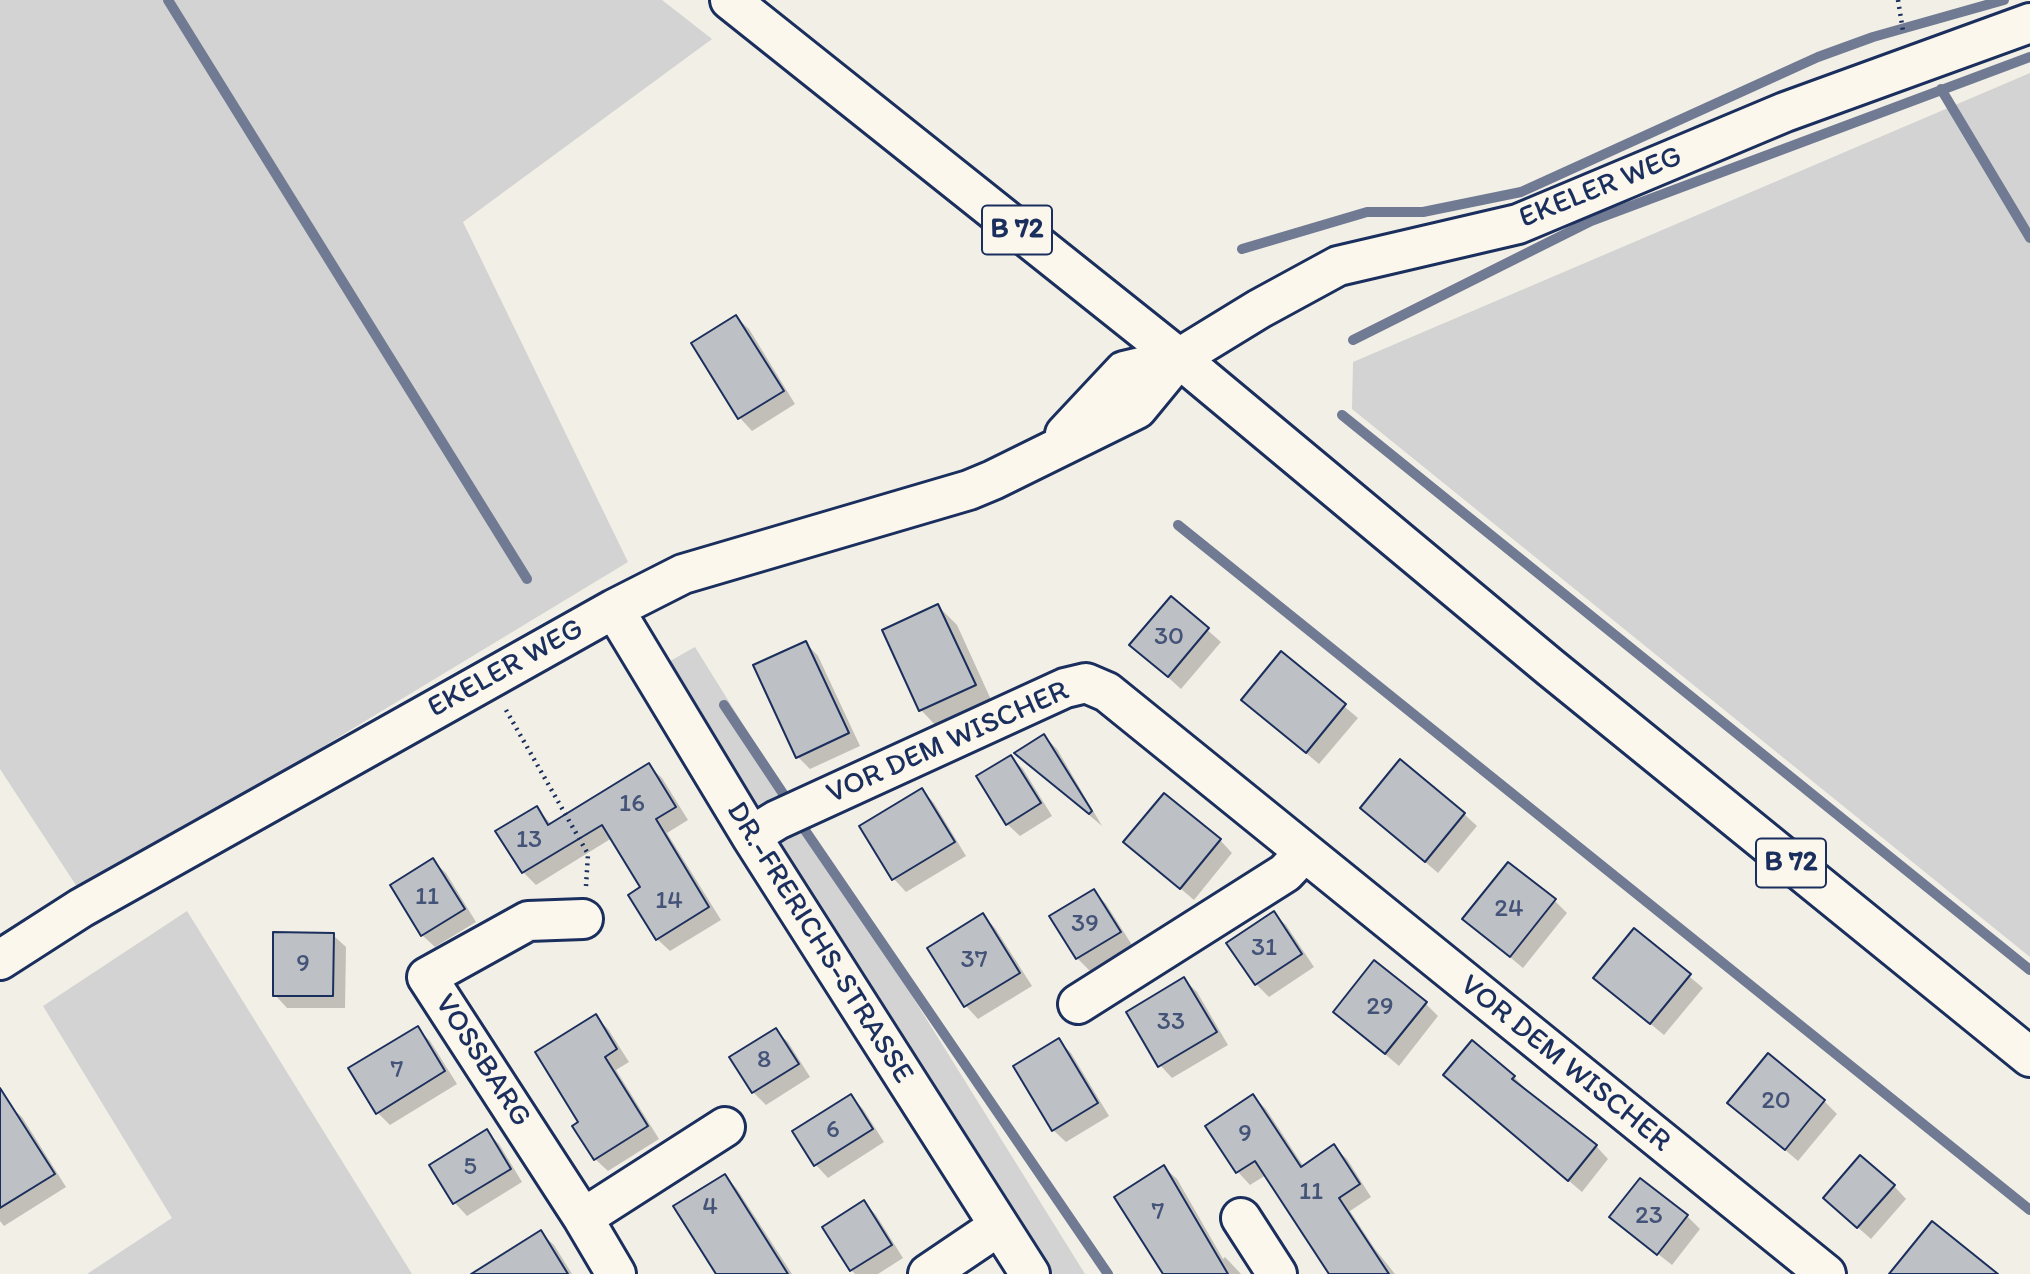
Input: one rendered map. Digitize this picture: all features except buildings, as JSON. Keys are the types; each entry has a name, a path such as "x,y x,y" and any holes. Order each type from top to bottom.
{"street":[{"name":"B 72","path":"730,0 1178,358 1551,668 2030,1057"},
{"name":"EKELER WEG","path":"0,960 81,908 614,609 683,574 969,490 1137,408 1178,358 1259,309 1338,266 1518,224 1785,112 2030,23"},
{"name":"DR.-FRERICHS-STRASSE","path":"614,609 751,836 1030,1274"},
{"name":"VOR DEM WISCHER","path":"751,836 777,820 1052,694 1087,683 1107,692 1826,1274"},
{"path":"1078,1004 1285,873 1304,853"},
{"name":"VOSSBARG","path":"583,919 528,921 427,976 583,1218 616,1274"},
{"path":"583,1218 726,1127"},
{"path":"1241,1218 1277,1274"},
{"path":"928,1274 999,1226"}],"path":[{"path":"1898,0 1904,39"},
{"path":"504,706 589,854 583,919"}],"shaded area":[{"path":"0,0 662,0 712,39 463,222 628,562 81,893 0,769"},
{"path":"2030,73 2030,957 1352,409 1353,362"},
{"path":"695,647 1085,1274 1038,1274 663,665"},
{"path":"187,911 412,1274 87,1274 172,1218 43,1006"}],"waterway":[{"path":"168,0 527,579"},
{"path":"1242,249 1367,212 1423,212 1521,192 1818,57 1873,37 2004,0"},
{"path":"1353,340 1591,221 2030,57"},
{"path":"1941,89 2030,238"},
{"path":"1342,415 2030,970"},
{"path":"1178,525 2030,1210"},
{"path":"724,705 788,801"},
{"path":"798,820 1108,1274"}]}
